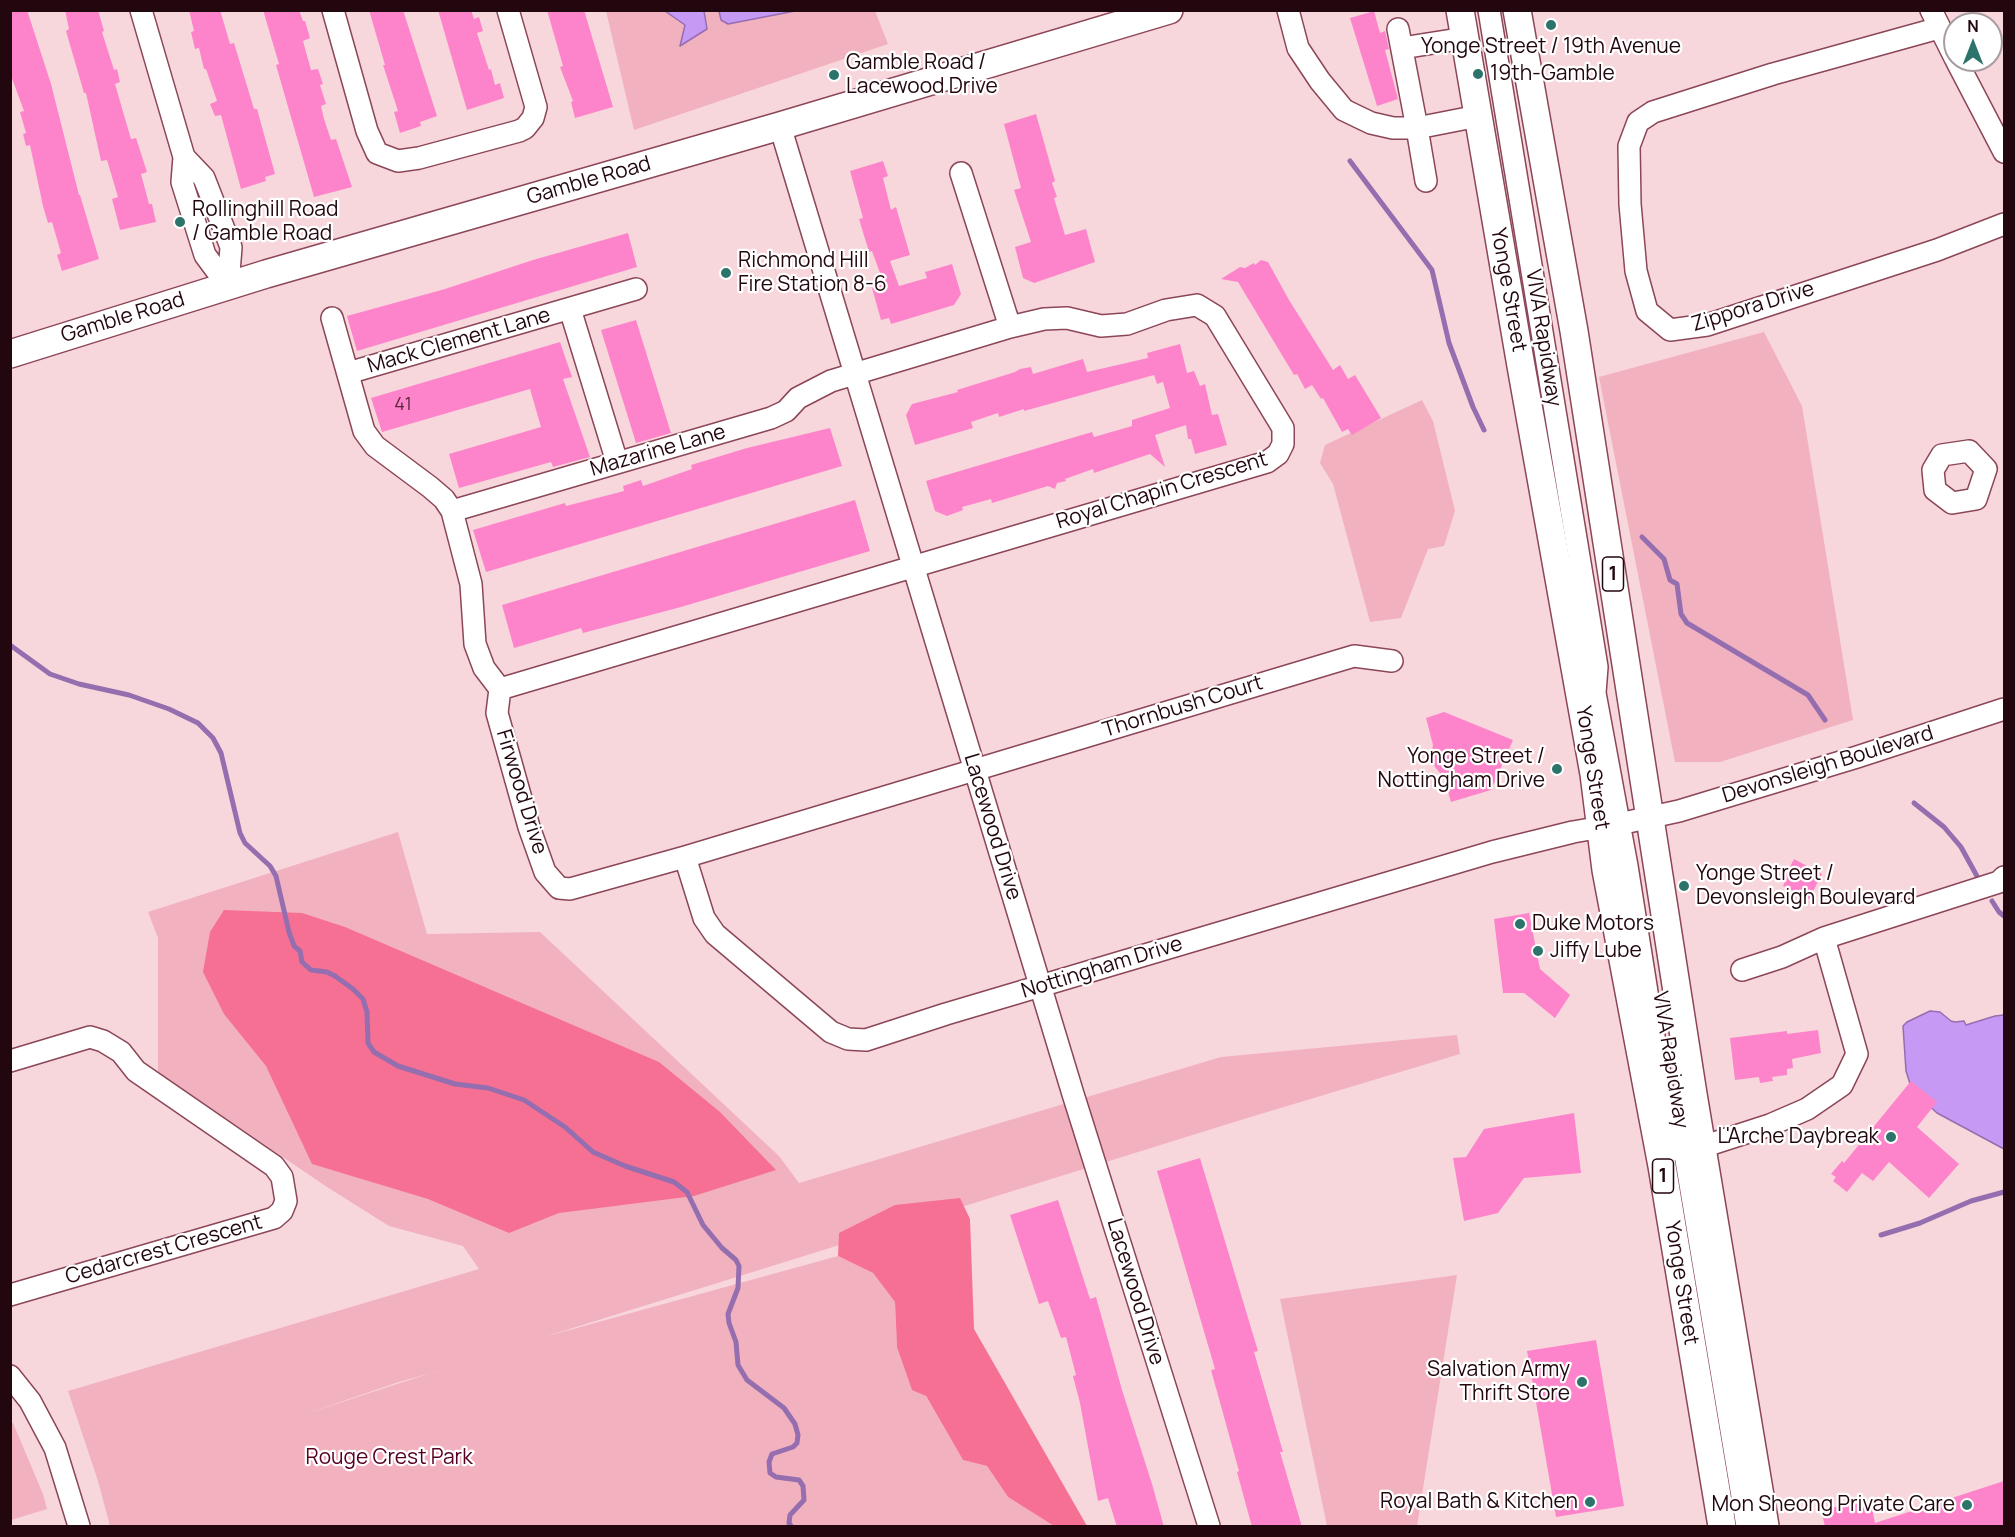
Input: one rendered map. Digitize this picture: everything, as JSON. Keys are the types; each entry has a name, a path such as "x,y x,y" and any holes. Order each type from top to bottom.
{"main road":[{"name":"Gamble Road","path":"10,354 228,286 780,126 1169,10"},
{"name":"Yonge Street","path":"1460,10 1478,116 1625,822 1702,1147 1765,1527"},
{"name":"Yonge Street","path":"1517,10 1574,331 1643,766 1608,882 1662,1167 1722,1527"}],"street":[{"path":"141,10 184,157 182,182 205,255 228,286"},
{"path":"333,10 368,131 377,153 398,161 419,158 519,131 525,128 533,118 536,107 508,10"},
{"path":"1288,10 1298,48 1320,81 1344,110 1371,123 1394,128 1417,128 1478,116"},
{"name":"VIVA Rapidway","path":"1489,10 1597,667 1595,693 1625,822 1747,1527"},
{"path":"1935,19 1943,34"},
{"name":"Zippora Drive","path":"1935,19 1653,112 1638,122 1629,146 1630,204 1636,271 1647,311 1670,330 1707,325 1937,250 2004,224"},
{"path":"1426,181 1400,38 1465,38"},
{"path":"1963,72 2004,152"},
{"name":"Lacewood Drive","path":"780,126 1041,986 1209,1527"},
{"path":"961,173 1010,327"},
{"name":"Mack Clement Lane","path":"348,373 636,289"},
{"name":"Royal Chapin Crescent","path":"855,374 1010,327 1044,319 1067,318 1101,326 1127,324 1166,310 1197,305 1215,316 1283,428 1283,444 1278,454 1267,462 914,567"},
{"name":"Mack Clement Lane","path":"570,309 617,462"},
{"name":"Mack Clement Lane","path":"332,318 364,431 375,446 430,487 444,499 452,511 471,584 475,644 484,668 500,689"},
{"name":"Mazarine Lane","path":"452,511 771,418 786,411 798,398 814,389 855,374"},
{"path":"500,689 914,567"},
{"name":"Thornbush Court","path":"975,769 1354,656 1392,661"},
{"name":"Firwood Drive","path":"500,689 497,713 529,827 545,872 559,888 570,889 975,769"},
{"name":"Devonsleigh Boulevard","path":"1625,822 1845,760 2004,709"},
{"name":"VIVA Rapidway","path":"1625,822 1736,1527"},
{"name":"Nottingham Drive","path":"685,856 704,918 715,934 831,1032 848,1039 866,1040 1492,852 1625,822"},
{"path":"1742,970 1782,957 1824,938 1999,882 2004,876"},
{"path":"1702,1147 1770,1125 1798,1113 1842,1085 1857,1054 1824,938"},
{"name":"Cedarcrest Crescent","path":"10,1061 90,1037 103,1041 121,1052 136,1071 274,1166 282,1177 285,1200 282,1211 274,1218 10,1294"},
{"path":"10,1376 30,1401 55,1448 79,1527"}],"green space":[{"path":"606,11 875,11 888,44 634,130"},
{"path":"1764,332 1802,406 1853,720 1720,762 1675,762 1599,377"},
{"path":"1422,400 1433,421 1455,511 1444,546 1428,549 1401,618 1370,622 1333,484 1320,463 1325,445"},
{"name":"Rouge Crest Park","path":"398,832 427,934 540,932 779,1156 799,1183 1221,1057 1457,1035 1460,1054 544,1337 838,1256 873,1273 895,1302 897,1347 963,1460 987,1466 1008,1497 1054,1526 110,1526 98,1481 68,1391 479,1269 463,1246 389,1226 327,1187 158,1072 158,938 148,912","holes":["431,1373 302,1415 399,1382"]},
{"path":"1457,1275 1417,1526 1327,1526 1280,1299"},
{"path":"11,1423 13,1423 43,1494 47,1509 11,1520"}],"shaded area":[{"path":"719,10 795,11 728,24 721,20"},
{"path":"665,11 704,11 707,29 680,46 685,25"},
{"path":"224,910 302,913 345,927 659,1062 720,1112 776,1170 694,1196 559,1213 509,1233 428,1199 312,1164 266,1066 224,1014 203,972 210,932"},
{"path":"1930,1011 1940,1012 1951,1021 1964,1021 1966,1025 2004,1015 2004,1149 1937,1113 1912,1090 1906,1071 1903,1026"},
{"path":"960,1198 970,1219 974,1329 1087,1526 1054,1526 1008,1497 987,1466 963,1460 926,1396 912,1390 897,1347 895,1302 873,1273 838,1256 839,1233 895,1205"}],"building":[{"path":"10,10 27,10 51,84 79,195 99,259 62,271 57,255 61,253 52,222 48,223 43,206 30,145 26,146 23,134 26,133 20,112 24,111 10,73"},
{"path":"65,10 98,10 104,31 102,32 114,70 117,69 120,82 115,84 131,139 136,138 147,172 141,174 156,222 120,230 112,199 118,197 107,160 101,161 86,93 84,93 66,31 69,29"},
{"path":"189,10 220,10 230,44 234,43 254,109 257,109 275,174 265,177 266,181 241,189 221,115 215,116 210,104 217,101 206,69 204,69 199,48 195,49"},
{"path":"263,10 299,10 305,21 310,38 303,41 311,70 318,69 323,84 320,85 326,104 321,106 324,119 331,140 336,139 352,187 314,197 276,65 279,64"},
{"path":"369,10 403,10 437,116 420,122 421,126 400,133 394,112 398,111"},
{"path":"438,10 471,10 474,19 479,17 483,31 477,33 495,85 500,83 504,98 467,110"},
{"path":"547,10 584,10 613,107 575,118 571,102 573,101 560,67 563,66"},
{"path":"1374,11 1380,33 1385,31 1389,49 1385,50 1398,99 1377,106 1350,18"},
{"path":"1036,114 1055,181 1052,183 1057,197 1054,198 1065,235 1086,229 1095,262 1034,283 1023,278 1015,247 1031,242 1014,190 1021,188 1004,124"},
{"path":"883,161 888,176 883,178 891,210 896,207 910,255 890,261 899,286 927,278 925,272 952,264 961,294 954,305 891,324 889,318 881,320 872,288 884,284 872,251 869,252 859,219 863,218 850,171"},
{"path":"628,233 637,267 357,351 347,316 445,289 533,260"},
{"path":"1261,260 1268,262 1333,370 1340,365 1348,379 1355,375 1381,418 1352,435 1348,429 1342,432 1323,398 1321,399 1312,385 1305,389 1297,374 1294,375 1238,282 1221,279 1240,267 1245,268 1254,263 1255,265"},
{"path":"636,320 671,433 636,443 601,330"},
{"path":"560,342 572,377 563,379 590,457 553,467 551,462 459,488 449,454 541,427 530,389 382,432 371,398"},
{"path":"1180,344 1187,373 1194,371 1200,386 1205,384 1212,415 1218,414 1227,445 1195,454 1191,439 1188,439 1186,425 1155,435 1165,467 1150,454 1094,473 1093,469 1065,479 1066,481 1057,483 1055,489 1048,486 992,503 991,499 962,507 963,510 947,516 935,511 926,481 1092,432 1094,437 1132,426 1132,420 1170,408 1163,382 1157,384 1154,375 1024,411 1024,409 999,417 998,413 971,422 973,428 915,445 906,415 912,404 958,392 957,390 1020,369 1031,367 1033,374 1083,359 1087,372 1148,358 1147,353"},
{"path":"830,428 842,466 486,572 473,530 565,503 566,506 624,491 623,486 641,480 643,486 692,469 691,465 747,448"},
{"path":"855,500 870,551 681,607 583,633 581,628 514,648 502,605"},
{"path":"1444,712 1513,740 1491,790 1451,802 1444,778 1435,767 1431,756 1433,745 1426,718"},
{"path":"1794,859 1822,874 1809,899 1783,886 1786,879 1784,878"},
{"path":"1529,913 1540,969 1570,995 1555,1018 1524,993 1503,993 1494,919"},
{"path":"1818,1030 1821,1053 1792,1059 1793,1068 1787,1069 1787,1075 1772,1077 1773,1081 1760,1083 1759,1077 1735,1080 1730,1038 1787,1031 1787,1034"},
{"path":"1911,1081 1937,1102 1917,1127 1959,1164 1929,1198 1889,1162 1873,1181 1862,1173 1847,1192 1833,1181 1836,1177 1831,1174 1842,1161 1844,1163"},
{"path":"1574,1113 1581,1173 1524,1178 1498,1213 1464,1221 1453,1158 1466,1157 1484,1129"},
{"path":"1200,1158 1258,1351 1254,1352 1302,1527 1252,1527 1211,1370 1215,1369 1157,1171"},
{"path":"1058,1200 1090,1299 1096,1297 1164,1527 1117,1527 1108,1498 1098,1501 1073,1376 1076,1375 1066,1337 1061,1338 1048,1301 1039,1304 1010,1215"},
{"path":"1596,1340 1624,1506 1556,1517 1527,1351"},
{"name":"Mon Sheong Private Care","path":"2004,1481 2004,1527 1825,1527 1821,1509 1871,1502 1875,1523"}],"waterway":[{"path":"1350,161 1432,270 1449,343 1484,430"},
{"path":"1642,537 1664,559 1670,580 1677,584 1681,614 1687,623 1808,695 1825,720"},
{"path":"10,645 50,674 79,684 129,695 169,709 198,723 213,738 221,753 240,833 245,843 270,866 276,876 289,932 294,946 300,951 302,962 311,970 327,972 335,976 363,999 367,1012 368,1043 374,1052 398,1066 455,1084 488,1088 524,1100 565,1127 593,1152 625,1166 674,1182 687,1192 703,1225 739,1266 738,1288 728,1314 736,1342 738,1365 747,1380 784,1408 795,1424 798,1435 797,1443 793,1447 772,1454 769,1462 770,1473 776,1477 799,1480 803,1486 804,1500 790,1515 791,1526"},
{"path":"1914,803 1944,827 1961,847 1978,878"},
{"path":"1992,901 2004,916"},
{"path":"1881,1235 1920,1223 1971,1201 2004,1192"}],"place":[{"name":"Yonge Street / 19th Avenue","path":"1551,25"},
{"name":"19th-Gamble","path":"1478,74"},
{"name":"Gamble Road / Lacewood Drive","path":"834,75"},
{"name":"Rollinghill Road / Gamble Road","path":"180,222"},
{"name":"Richmond Hill Fire Station 8-6","path":"726,273"},
{"name":"Yonge Street / Nottingham Drive","path":"1557,769"},
{"name":"Yonge Street / Devonsleigh Boulevard","path":"1684,886"},
{"name":"Duke Motors","path":"1520,924"},
{"name":"Jiffy Lube","path":"1538,951"},
{"name":"L'Arche Daybreak","path":"1891,1137"},
{"name":"Salvation Army Thrift Store","path":"1582,1382"},
{"name":"Royal Bath & Kitchen","path":"1590,1502"},
{"name":"Mon Sheong Private Care","path":"1967,1505"}]}
